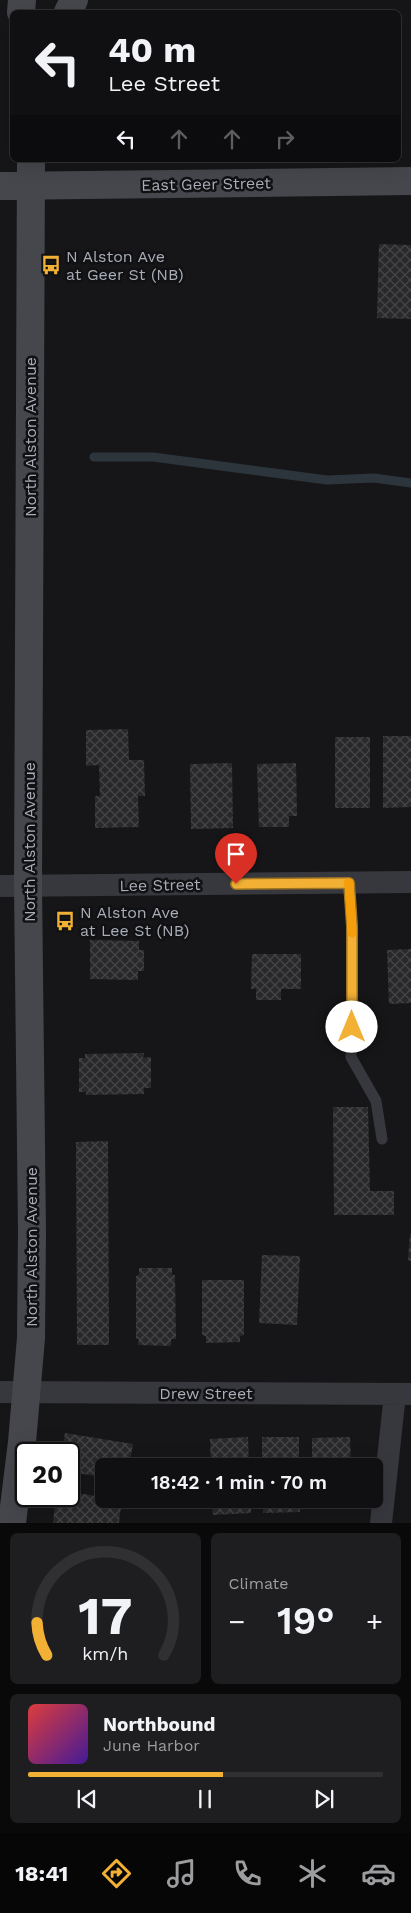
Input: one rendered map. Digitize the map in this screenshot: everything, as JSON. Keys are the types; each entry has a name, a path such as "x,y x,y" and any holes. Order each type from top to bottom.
{"main road":[{"name":"East Geer Street","path":"0,186 31,173 411,181"},
{"name":"North Alston Avenue","path":"12,1523 27,1392 31,1338 32,1242 28,886 31,173"}],"street":[{"name":"Lee Street","path":"0,886 411,882"},
{"name":"Drew Street","path":"0,1392 403,1394"},
{"path":"381,1523 403,1394"}],"lane":[{"path":"349,883 352,926 351,1057 376,1101 382,1139"}],"building":[{"path":"379,244 411,245 411,319 377,318"},
{"path":"128,729 129,760 144,760 145,796 138,796 139,827 95,828 95,796 100,796 99,765 86,766 86,730"},
{"path":"383,736 411,736 411,807 383,808"},
{"path":"335,737 370,737 370,808 335,808"},
{"path":"232,763 233,828 191,829 190,764"},
{"path":"296,763 297,816 289,816 289,827 259,827 257,764"},
{"path":"90,940 139,941 139,950 144,950 144,971 138,971 138,980 90,979"},
{"path":"411,949 411,1003 389,1004 387,950"},
{"path":"252,954 301,954 301,989 281,989 281,1000 256,1000 256,989 251,989"},
{"path":"144,1053 143,1058 151,1057 151,1088 144,1088 144,1094 86,1095 86,1092 79,1092 79,1058 85,1058 85,1054"},
{"path":"333,1107 368,1107 370,1191 394,1191 394,1215 334,1215"},
{"path":"108,1141 109,1345 77,1345 76,1142"},
{"path":"411,1234 411,1261 408,1260"},
{"path":"262,1255 300,1256 297,1325 259,1323"},
{"path":"139,1268 172,1268 172,1275 175,1275 176,1339 171,1339 171,1346 138,1345 139,1339 136,1339 136,1276 139,1275"},
{"path":"202,1280 244,1280 244,1335 240,1336 240,1342 206,1343 206,1336 202,1335"},
{"path":"65,1433 133,1444 130,1458 95,1458 95,1476 80,1474 80,1442 64,1442"},
{"path":"248,1437 249,1458 211,1458 210,1439"},
{"path":"262,1437 299,1437 299,1458 262,1458"},
{"path":"350,1437 351,1458 312,1458 312,1438"},
{"path":"80,1494 95,1496 95,1508 121,1508 119,1523 53,1523 55,1507 80,1507"},
{"path":"213,1508 251,1508 251,1513 213,1515"},
{"path":"263,1508 300,1508 300,1512 263,1513"}],"waterway":[{"path":"94,457 153,457 327,480 374,478 411,483"}],"slow traffic":[{"path":"348,883 352,933"}],"place":[{"name":"N Alston Ave at Geer St (NB)","path":"51,265"},
{"name":"N Alston Ave at Lee St (NB)","path":"65,921"}],"route":[{"path":"236,884 349,883 352,926 352,1027"}]}
